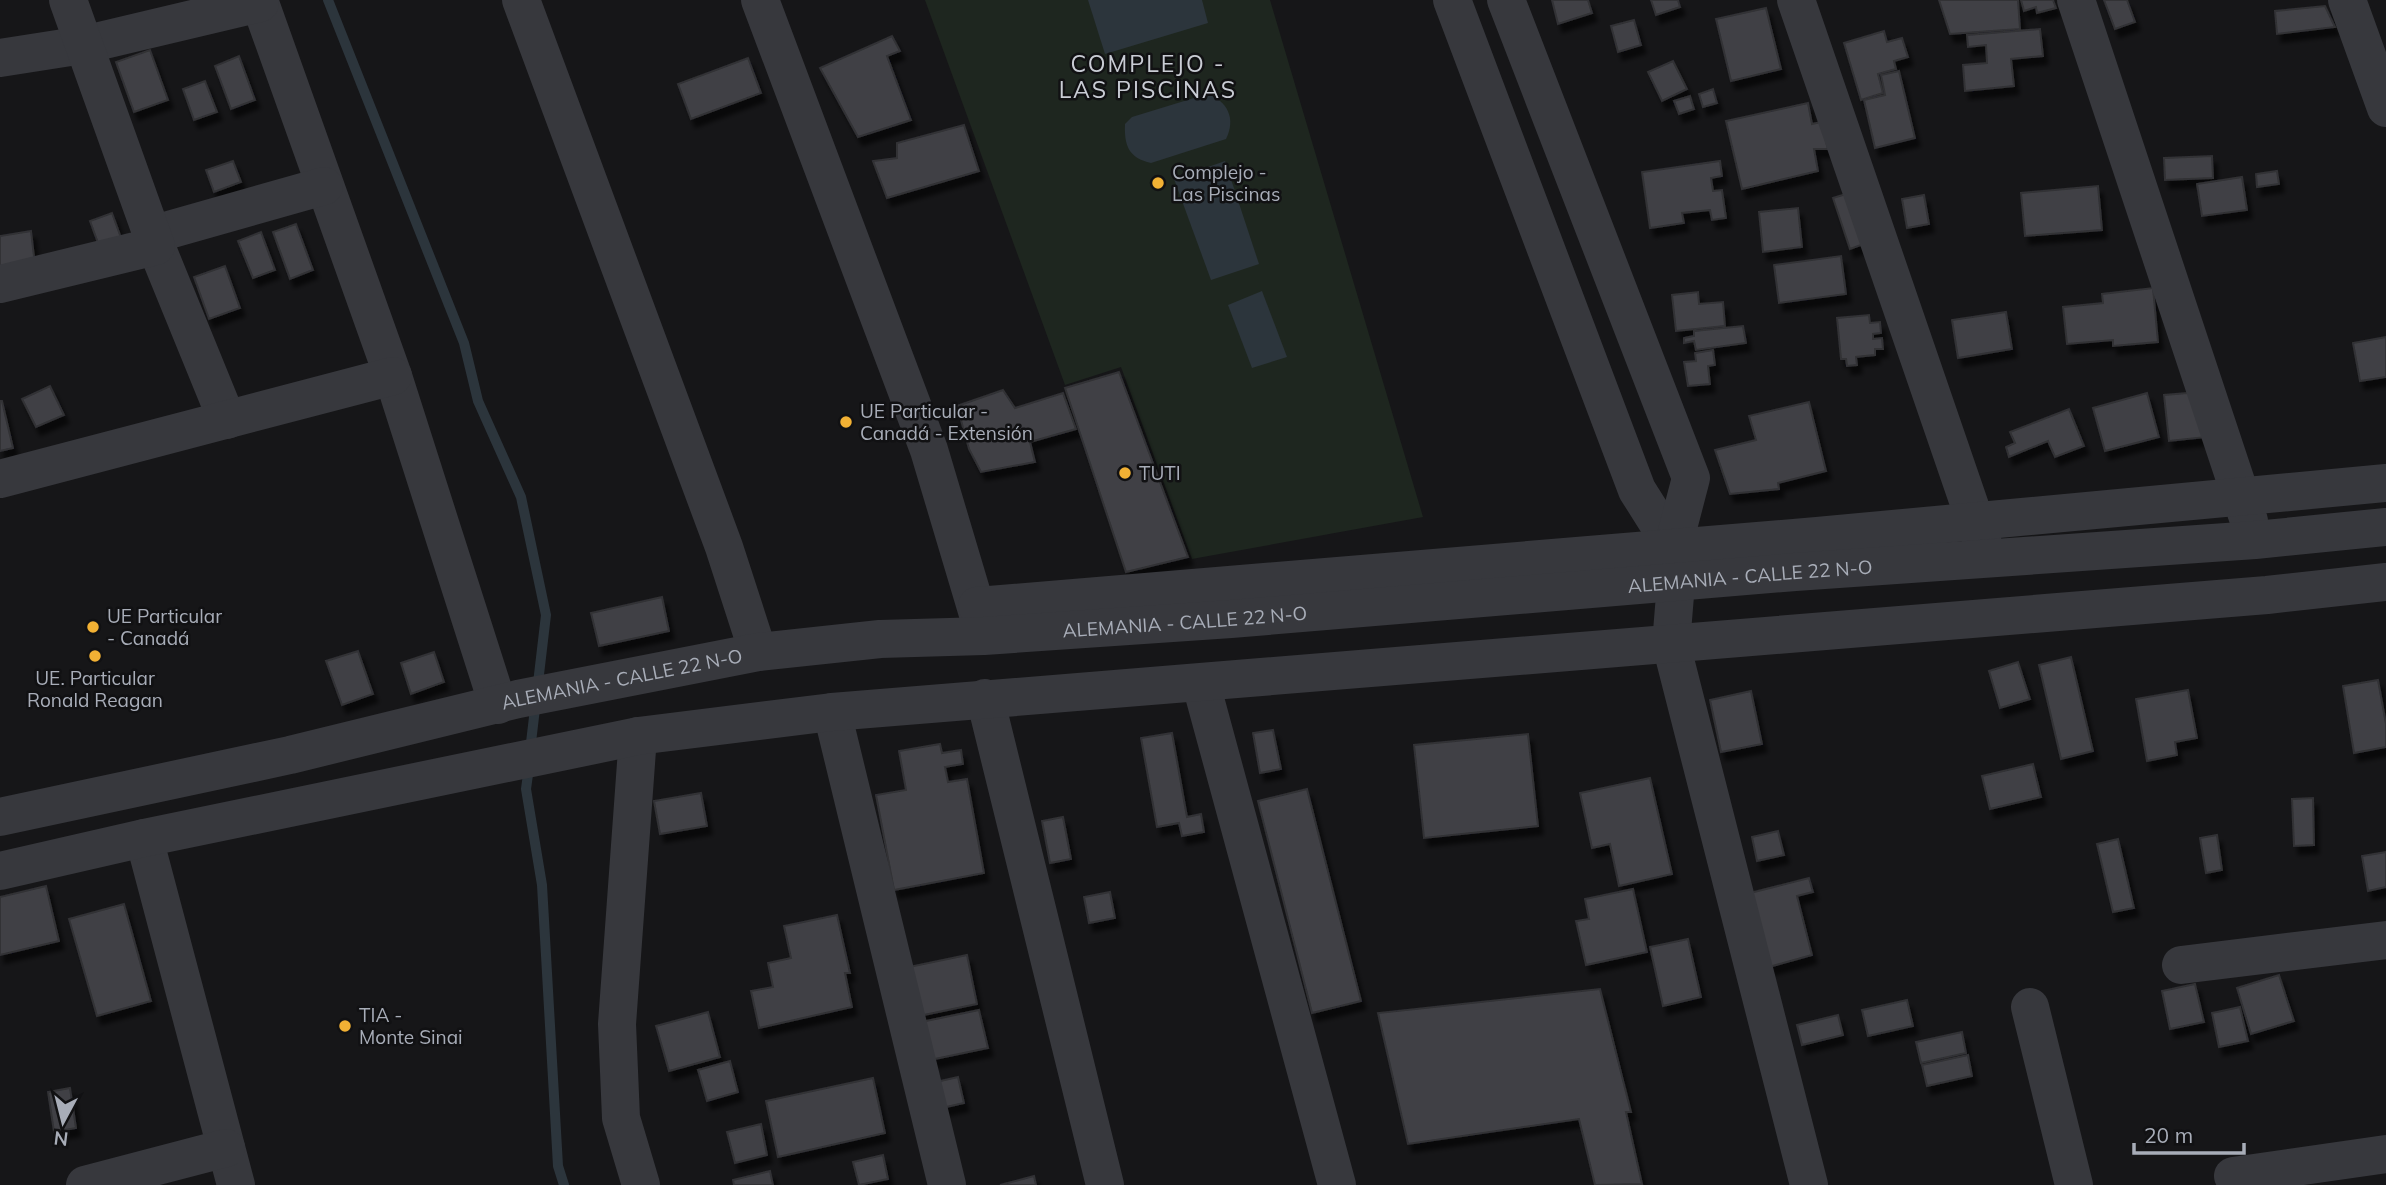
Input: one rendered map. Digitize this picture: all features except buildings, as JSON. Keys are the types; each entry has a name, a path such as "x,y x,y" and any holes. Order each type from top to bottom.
{"street":[{"path":"68,0 153,240 227,420"},
{"path":"520,0 724,547 758,652"},
{"path":"760,0 929,450 980,622"},
{"path":"1452,0 1637,490 1675,565"},
{"path":"1506,0 1690,478 1675,565 1671,644 1809,1185"},
{"path":"1796,0 1987,559"},
{"path":"2076,0 2255,540"},
{"path":"2347,0 2386,108"},
{"path":"0,58 83,45 260,1 508,702"},
{"path":"0,284 153,240 324,186"},
{"path":"0,479 393,376"},
{"path":"1675,565 1976,522 2386,483"},
{"name":"ALEMANIA - CALLE 22 N-O","path":"0,817 290,755 508,702 628,677 758,652 880,639 980,622 1675,565 1987,559 2255,540 2386,527"},
{"path":"0,871 144,838 429,782 624,739 832,712 2267,595 2386,582"},
{"path":"1201,684 1337,1185"},
{"path":"985,698 1105,1185"},
{"path":"832,712 947,1185"},
{"path":"624,739 617,1024 621,1118 641,1185"},
{"path":"144,838 236,1185"},
{"path":"2181,965 2386,940"},
{"path":"2030,1007 2074,1185"},
{"path":"85,1185 226,1148"},
{"path":"2233,1176 2386,1154"}],"shaded area":[{"name":"Complejo - Las Piscinas","path":"925,0 1270,0 1423,517 1192,559 1121,367 1065,385"},
{"path":"1088,0 1202,0 1208,23 1105,54"},
{"path":"1207,94 1220,101 1228,112 1230,125 1226,139 1151,163 1138,158 1129,150 1125,124 1132,117"},
{"path":"1225,161 1259,264 1211,280 1174,179"},
{"path":"1262,291 1287,357 1252,368 1228,305"}],"waterway":[{"path":"328,0 464,343 478,401 521,497 546,615 530,751"},
{"path":"529,767 526,789 542,885 558,1166 564,1185"}],"place":[{"name":"Complejo - Las Piscinas","path":"1158,183"},
{"name":"UE Particular - Canadá - Extensión","path":"846,422"},
{"name":"TUTI","path":"1125,473"},
{"name":"UE Particular - Canadá","path":"93,627"},
{"name":"UE. Particular Ronald Reagan","path":"95,656"},
{"name":"TIA - Monte Sinai","path":"345,1026"}],"district":[{"name":"COMPLEJO - LAS PISCINAS","path":"1148,76"}]}
